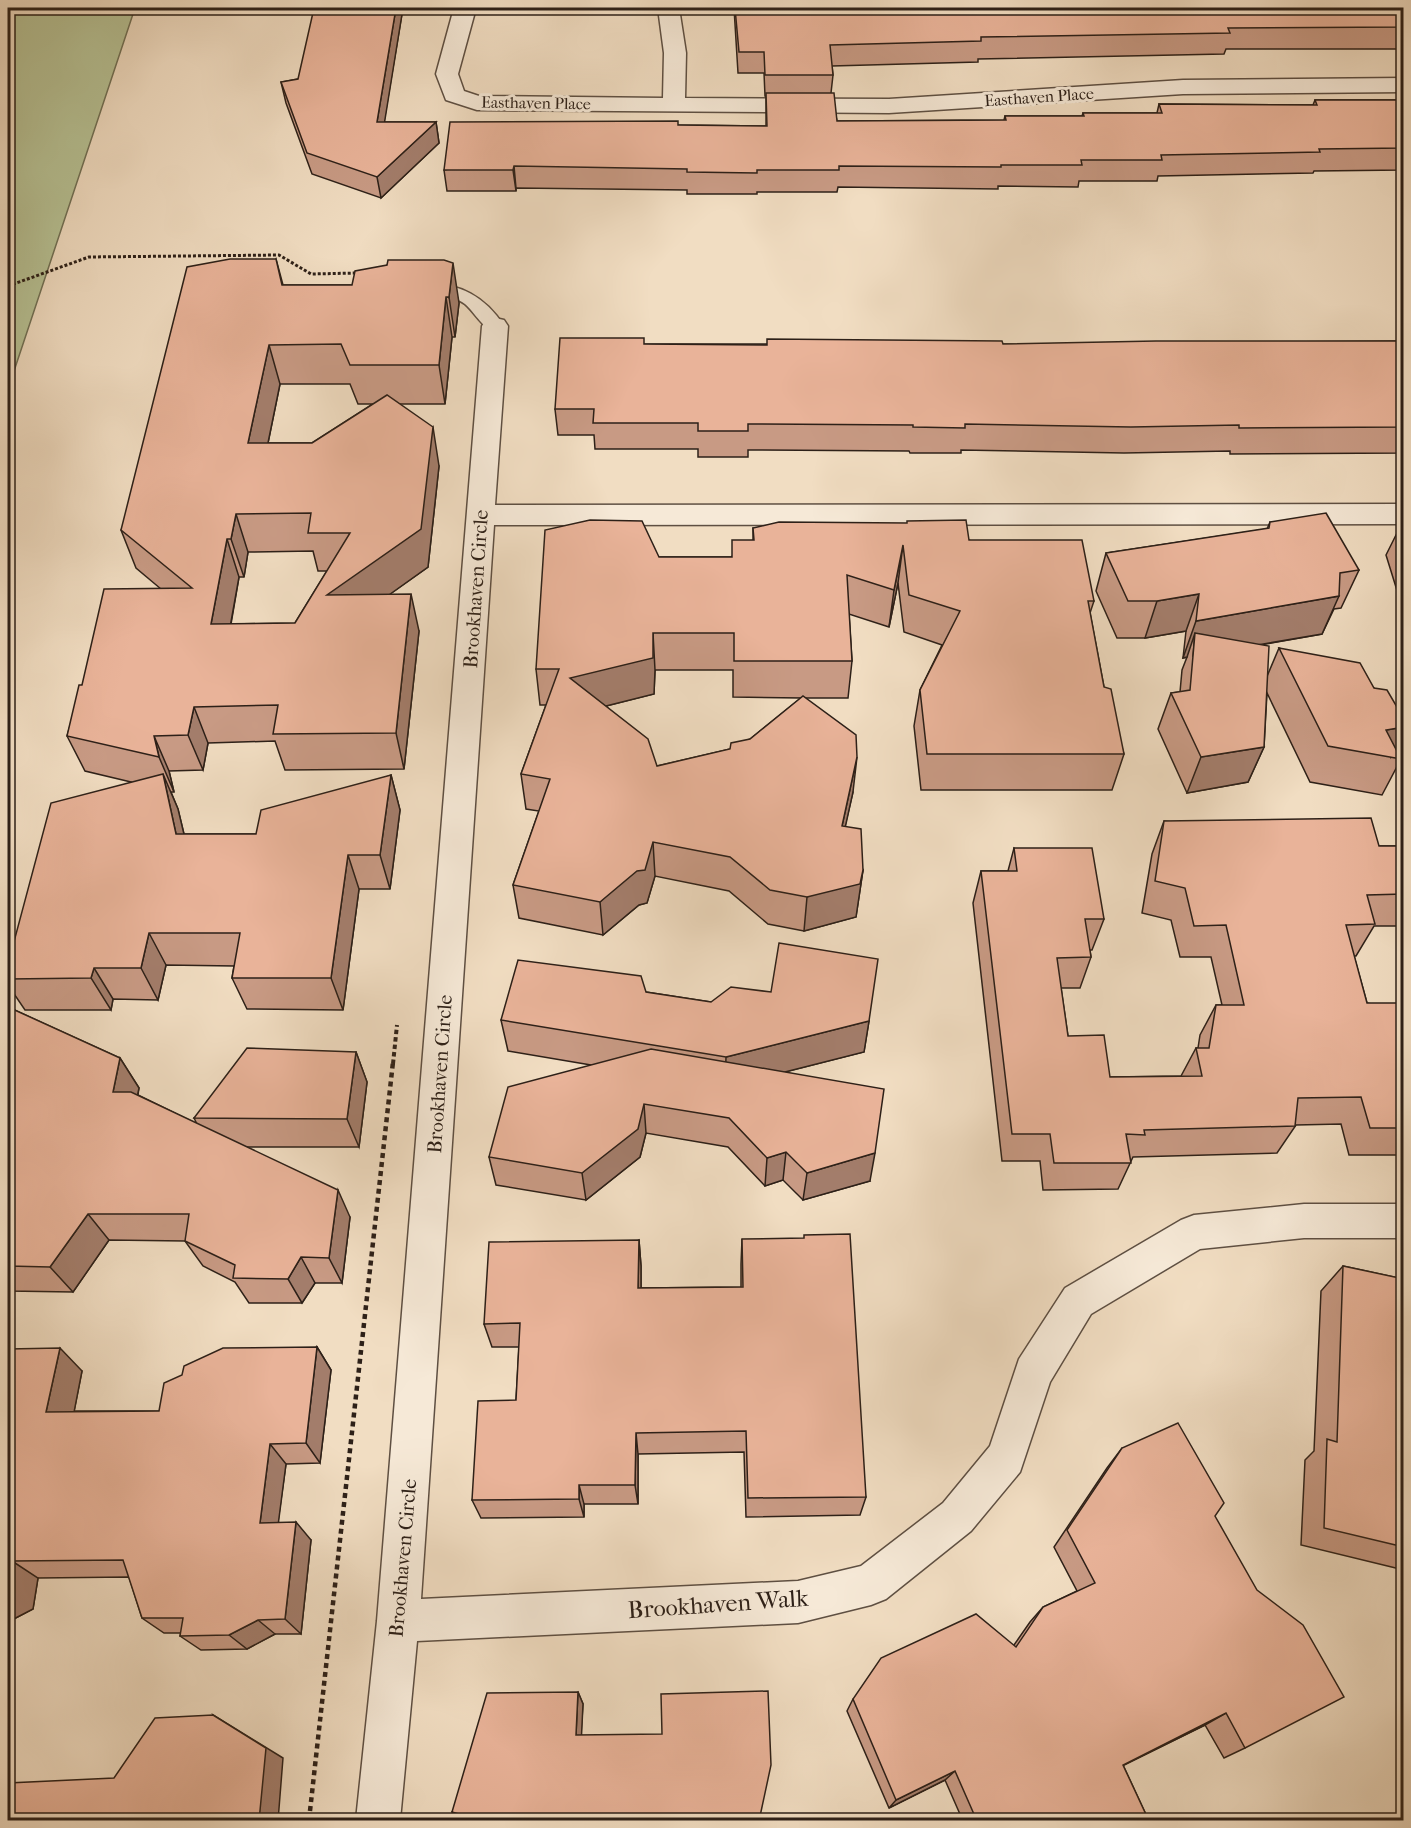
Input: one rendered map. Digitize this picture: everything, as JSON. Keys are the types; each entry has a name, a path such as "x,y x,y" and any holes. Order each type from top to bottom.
{"street":[{"name":"Easthaven Place","path":"465,8 447,74 454,95 477,103 889,106 1183,87 1404,86"},
{"path":"668,8 675,53 674,105"},
{"name":"Brookhaven Circle","path":"378,1821 398,1621 495,326"},
{"path":"482,515 1404,514"},
{"name":"Brookhaven Walk","path":"398,1621 798,1602 871,1584 957,1517 1006,1458 1033,1373 1078,1301 1194,1232 1304,1221 1404,1221"}],"lane":[{"path":"412,288 446,288 474,300 495,326"}],"path":[{"path":"8,286 89,257 279,255 311,274 365,273"},
{"path":"309,1821 397,1023"}],"green space":[{"path":"8,8 135,8 8,389"}],"building":[{"path":"314,8 396,8 377,122 436,122 377,177 307,153 281,82 298,79"},
{"path":"735,8 1404,8 1404,27 1228,28 1230,33 981,37 981,41 830,45 833,75 765,75 764,52 739,52"},
{"path":"766,93 834,93 837,121 1006,120 1005,116 1162,113 1159,104 1317,105 1315,100 1404,100 1404,148 1161,155 1162,160 1081,160 1082,165 839,166 839,170 757,170 757,173 687,172 687,169 514,166 513,170 444,170 450,122 678,121 678,125 767,126"},
{"path":"230,259 276,259 282,285 352,285 355,271 387,265 388,260 444,260 453,263 449,297 446,297 439,365 350,365 341,344 269,345 248,443 312,443 387,395 433,427 421,529 327,595 411,594 396,733 273,734 278,705 194,707 188,735 154,736 159,757 67,736 79,685 82,685 104,589 192,588 121,530 187,267","holes":["311,513 308,533 350,533 295,623 211,624 227,539 231,539 236,514"]},
{"path":"560,338 644,338 644,344 767,345 767,339 1002,341 1003,344 1156,341 1404,341 1404,427 1239,428 1239,425 1131,427 965,424 965,428 913,427 913,425 748,424 748,431 698,431 698,423 593,423 594,409 555,409"},
{"path":"1326,513 1359,570 1340,573 1339,596 1196,621 1199,594 1157,601 1128,601 1106,553 1269,528 1270,522"},
{"path":"590,520 642,521 659,557 732,557 732,540 754,540 753,528 779,522 907,523 907,521 966,520 969,540 1082,540 1094,601 1088,601 1104,687 1111,689 1124,754 927,754 920,690 960,611 909,595 903,545 894,590 847,575 852,661 734,661 734,633 653,633 653,658 570,678 648,739 657,766 730,749 731,743 750,739 803,696 856,735 857,757 842,826 861,829 863,870 860,884 807,897 770,890 730,857 653,842 645,870 637,871 600,902 513,885 550,779 521,774 559,669 536,669 545,530"},
{"path":"1195,633 1269,646 1264,747 1201,757 1171,693 1190,690"},
{"path":"1279,648 1360,663 1374,688 1387,690 1404,719 1404,727 1386,730 1401,759 1328,746"},
{"path":"163,774 176,834 256,834 261,810 391,775 380,855 348,855 331,978 232,978 240,933 149,933 141,968 94,968 91,978 8,979 8,964 51,803"},
{"path":"1371,818 1379,846 1404,846 1404,894 1367,895 1375,924 1346,925 1367,1003 1400,1003 1404,1011 1404,1128 1370,1128 1361,1097 1298,1098 1295,1126 1144,1130 1145,1135 1126,1134 1131,1163 1054,1163 1050,1134 1012,1134 981,871 1017,871 1014,848 1092,848 1104,919 1085,919 1091,957 1057,958 1068,1036 1104,1035 1110,1077 1202,1076 1196,1048 1209,1048 1216,1005 1244,1005 1226,925 1194,926 1185,888 1155,881 1164,821"},
{"path":"779,943 878,959 869,1021 726,1057 501,1020 518,960 641,976 646,992 711,1002 731,987 771,992"},
{"path":"8,1007 120,1058 113,1092 131,1092 338,1190 329,1258 301,1257 288,1279 233,1278 235,1265 185,1241 189,1214 88,1214 50,1267 8,1266"},
{"path":"247,1048 356,1052 347,1119 194,1118"},
{"path":"651,1049 884,1089 875,1153 807,1173 786,1152 767,1158 729,1118 644,1104 638,1129 582,1173 489,1157 508,1087"},
{"path":"850,1234 866,1497 748,1498 746,1431 636,1433 635,1485 579,1485 579,1499 472,1500 478,1401 516,1400 520,1323 484,1324 489,1242 639,1240 638,1288 743,1287 742,1239 804,1238 804,1235"},
{"path":"1343,1266 1404,1279 1404,1547 1324,1528 1327,1439 1337,1442"},
{"path":"317,1347 306,1443 270,1444 260,1523 296,1522 285,1619 258,1620 229,1635 180,1636 183,1618 142,1618 123,1560 12,1561 8,1586 8,1349 60,1348 46,1412 159,1411 164,1383 182,1375 184,1366 223,1348"},
{"path":"1178,1423 1224,1503 1215,1516 1257,1590 1303,1625 1344,1697 1245,1748 1226,1713 1123,1765 1149,1821 977,1821 955,1771 896,1800 853,1699 881,1658 976,1614 1016,1647 1043,1607 1095,1583 1067,1530 1122,1448"},
{"path":"768,1691 771,1765 759,1821 476,1821 476,1819 452,1812 487,1693 578,1692 576,1735 662,1734 661,1694"},
{"path":"213,1715 266,1748 259,1821 8,1821 8,1783 114,1778 155,1718"}]}
